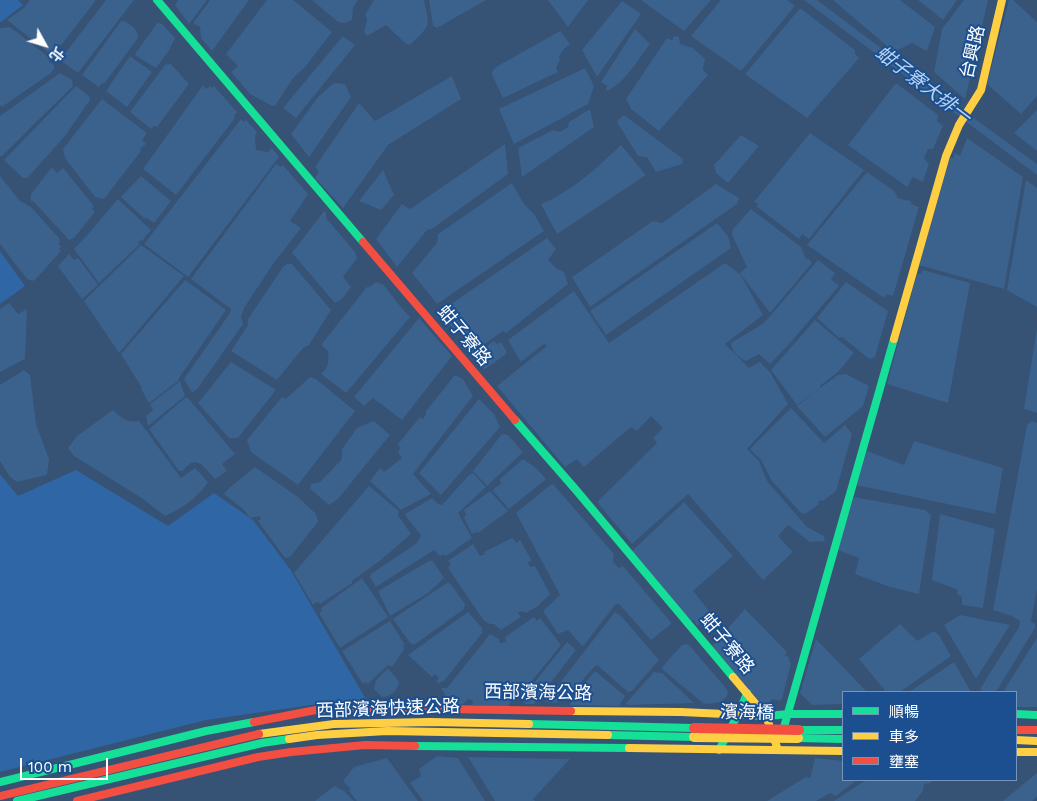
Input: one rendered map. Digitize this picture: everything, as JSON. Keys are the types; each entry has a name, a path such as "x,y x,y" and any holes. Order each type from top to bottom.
{"main road":[{"name":"蚶子寮路","path":"157,0 500,404 576,490 766,716"},
{"name":"台興路","path":"778,750 946,156 959,125 981,90 1002,0"},
{"path":"747,693 740,715 742,733 755,750"},
{"name":"西部濱海公路","path":"0,782 206,731 316,710 445,708 681,712 766,716 842,714"},
{"path":"1017,714 1037,714"},
{"path":"719,750 734,721 740,715"},
{"path":"766,716 778,750"},
{"name":"西部濱海快速公路","path":"0,796 260,734 334,724 430,722 694,733"},
{"path":"798,734 842,730"},
{"path":"1017,730 1037,730"},
{"name":"西部濱海快速公路","path":"18,801 262,743 317,734 387,731 694,733"},
{"name":"濱海橋","path":"694,733 798,734"},
{"path":"798,734 842,739"},
{"path":"1017,740 1037,741"},
{"path":"77,801 258,758 331,747 364,745 842,751"},
{"path":"1017,752 1037,752"}],"shaded area":[{"path":"0,0 18,0 23,5 0,23"},
{"path":"0,251 25,286 0,304"},
{"path":"76,470 168,526 214,493 253,520 290,569 367,701 318,704 206,720 0,772 0,474 18,496"}],"water":[{"path":"30,0 96,0 53,56 7,20 24,8"},
{"path":"106,0 134,0 78,73 60,60"},
{"path":"178,0 207,0 189,24 175,5"},
{"path":"210,0 249,0 212,51 201,38 200,27 193,23"},
{"path":"267,0 293,0 332,32 305,67 293,78 275,106 250,94 231,72 238,66 226,54"},
{"path":"312,0 358,0 353,8 352,20 345,23 338,22"},
{"path":"374,0 424,0 428,21 427,26 410,45 405,43 386,25 367,36 364,32 367,20 365,15"},
{"path":"429,0 486,0 437,28 433,26"},
{"path":"548,0 588,0 568,27"},
{"path":"641,0 711,0 684,31"},
{"path":"721,0 787,0 795,6 741,71 691,36"},
{"name":"蚶子寮大排一","path":"804,0 817,0 1037,164 1037,175"},
{"path":"833,0 900,0 935,27 927,51 912,43 894,52"},
{"path":"918,0 957,0 943,20"},
{"path":"964,0 988,0 965,99 934,72 942,29"},
{"path":"1009,0 1013,0 1037,22 1037,96 1021,114 987,84"},
{"path":"622,1 641,14 597,77 582,50"},
{"path":"800,8 855,50 855,54 859,58 807,118 745,74"},
{"path":"121,21 134,28 138,38 104,84 102,83 99,87 82,75"},
{"path":"158,22 175,38 168,52 156,68 135,54"},
{"path":"10,27 50,58 49,62 54,65 54,69 2,107 0,105 0,28"},
{"path":"635,29 650,44 624,78 606,91 607,86 601,82"},
{"path":"560,31 570,44 559,57 560,60 556,67 558,72 503,98 492,75 496,67"},
{"path":"343,36 355,45 296,118 283,108"},
{"path":"674,36 679,37 680,44 693,48 705,59 703,70 708,75 659,131 631,109 626,99 667,38 672,40"},
{"path":"130,56 152,72 127,107 106,91"},
{"path":"170,63 189,84 157,127 154,126 151,129 130,112 166,64"},
{"path":"585,68 594,86 588,104 514,144 499,109"},
{"path":"60,73 72,80 73,86 0,156 0,116"},
{"path":"452,76 461,99 388,145 343,208 315,178 319,171 315,167 359,103 375,121"},
{"path":"334,83 345,84 351,97 309,157 291,134 318,97"},
{"path":"896,83 938,115 937,121 943,126 933,149 928,149 924,158 929,164 923,182 913,177 907,187 848,145"},
{"path":"203,85 206,89 214,86 237,112 234,116 235,118 176,195 143,169"},
{"path":"76,86 89,96 90,100 65,136 27,178 23,178 4,160"},
{"path":"102,99 147,133 142,140 146,144 140,149 141,151 104,199 95,197 65,158 63,149"},
{"path":"590,109 594,127 522,177 518,148 553,130 560,132 568,127 569,122"},
{"path":"1037,110 1037,151 1014,133"},
{"path":"624,115 683,159 682,164 656,172 647,157 638,156 617,122"},
{"path":"241,119 244,122 246,120 257,132 255,136 256,150 268,152 272,148 279,157 188,277 144,244"},
{"path":"810,133 864,170 809,239 802,234 799,239 756,206 759,204 754,202"},
{"path":"741,135 759,146 728,183 716,173 714,165"},
{"path":"967,138 1023,177 1004,289 919,265 950,158 953,158 955,153 960,156"},
{"path":"505,144 508,174 432,229 427,230 397,267 376,239 402,204 410,209"},
{"path":"621,145 646,175 557,234 541,204 573,186"},
{"path":"276,164 281,167 283,165 308,194 290,221 301,228 273,264 244,308 241,317 243,324 198,388 192,393 184,379 231,309 191,279"},
{"path":"52,167 57,173 63,168 94,206 92,209 95,212 74,238 69,240 33,201 31,202 31,194"},
{"path":"383,170 394,195 381,210 359,201"},
{"path":"867,172 894,191 897,198 911,201 911,204 919,207 893,296 887,294 884,298 807,245"},
{"path":"0,176 20,201 31,207 59,238 60,242 58,244 61,246 59,249 61,251 34,281 27,279 0,244"},
{"path":"141,176 171,201 154,223 144,218 121,197"},
{"path":"1026,180 1037,188 1037,307 1007,290"},
{"path":"512,183 524,204 534,214 544,231 437,304 412,273 437,243 438,234"},
{"path":"716,184 739,198 737,204 590,307 572,277 653,221 662,223"},
{"path":"118,199 151,230 138,243 140,244 99,283 74,249"},
{"path":"751,209 801,247 806,259 808,258 812,263 770,313 740,273 747,267 732,235 733,229"},
{"path":"324,211 326,212 326,218 355,252 357,258 343,277 351,287 342,299 335,303 292,253"},
{"path":"717,223 728,236 731,248 606,335 590,311"},
{"path":"547,238 556,249 548,260 556,268 564,272 568,284 506,333 503,331 473,352 468,346 469,343 463,333 459,333 440,317 438,313"},
{"path":"141,245 184,276 119,353 84,301"},
{"path":"69,254 74,260 78,258 98,285 82,299 58,266"},
{"path":"818,260 835,273 831,279 839,286 770,364 759,354 746,361 738,356 732,349 731,343 764,323"},
{"path":"725,263 741,275 763,315 725,344 749,368 760,362 770,372 788,404 747,449 759,461 767,481 807,527 824,536 825,541 810,542 788,525 778,536 793,552 763,580 688,494 632,544 597,502 657,443 653,438 663,428 651,416 637,431 631,427 584,467 577,459 565,467 497,386 547,346 544,344 521,362 508,340 574,291 609,343"},
{"path":"287,264 292,264 331,310 309,345 303,348 277,380 231,351 248,325 248,319 283,267"},
{"path":"923,270 970,283 948,403 887,384 917,274 921,274"},
{"path":"185,280 226,310 178,381 149,403 121,354"},
{"path":"376,282 384,286 410,317 346,393 321,374 328,364 328,351 321,345 367,287"},
{"path":"846,282 888,311 875,357 871,359 842,337 839,338 817,318"},
{"path":"9,303 18,314 27,309 25,359 0,372 0,309"},
{"path":"419,318 452,356 402,420 373,398 364,406 354,397"},
{"path":"815,320 854,353 839,371 797,405 771,370"},
{"path":"1037,328 1037,413 1024,409"},
{"path":"494,341 497,344 501,342 507,352 485,369 482,368 472,357"},
{"path":"231,362 276,390 238,438 229,438 198,403"},
{"path":"24,370 30,375 36,424 49,459 47,475 17,482 10,477 0,461 0,385"},
{"path":"846,374 869,386 863,406 825,437 797,406 838,375"},
{"path":"455,375 463,379 473,396 413,474 431,494 401,510 370,481 380,468 384,472 402,458 398,453 400,448 398,444 420,417 423,419 426,411"},
{"path":"310,377 316,379 355,411 298,485 251,452 247,440 282,397 286,399"},
{"path":"180,381 185,396 148,426 146,416 153,410 150,404"},
{"path":"186,397 235,454 222,464 227,471 215,479 201,464 196,462 179,471 149,429"},
{"path":"479,399 494,414 500,427 441,495 419,473"},
{"path":"791,408 824,443 845,425 852,434 836,491 823,501 818,502 819,504 805,514 801,513 772,481 761,460 750,449"},
{"path":"113,410 127,421 139,421 181,478 195,468 208,482 200,493 183,507 165,516 143,499 74,456 68,448 77,436"},
{"path":"374,421 390,435 338,499 329,505 310,489 311,484 320,482 342,459 342,449 357,428"},
{"path":"1032,421 1037,423 1037,589 1031,622 1035,624 1035,628 997,691 982,691 980,689 1019,627 1020,621 1012,616 993,610 1027,425"},
{"path":"502,434 508,435 523,452 487,486 473,471"},
{"path":"914,441 1003,468 995,514 856,485 867,451 904,465"},
{"path":"523,459 536,468 546,479 509,509 492,490 501,484 500,479"},
{"path":"255,467 298,497 316,514 318,522 290,557 285,558 258,521 261,519 260,516 250,518 243,509 224,494"},
{"path":"473,473 486,487 458,513 472,538 446,556 443,554 440,556 434,550 376,587 370,577 371,574 417,543 421,535 405,514 432,498 442,505"},
{"path":"553,484 614,554 613,562 619,568 623,566 670,621 671,624 651,640 619,604 615,605 582,646 568,630 558,634 543,611 560,595 516,513"},
{"path":"369,486 399,511 398,515 411,534 381,560 352,581 352,583 320,604 317,602 313,605 294,573"},
{"path":"490,491 508,511 478,533 472,534 464,518 466,514 464,510"},
{"path":"854,497 925,510 931,515 919,594 890,587 855,574 859,558 835,549"},
{"path":"684,502 733,556 693,591 710,612 697,626 694,620 690,622 632,551"},
{"path":"940,514 995,529 983,608 962,605 962,597 957,594 958,590 932,580"},
{"path":"512,538 517,543 520,540 532,561 528,562 530,567 535,566 550,594 538,606 526,613 521,611 518,613 521,617 501,630 494,624 484,621 448,568 451,564 448,561 473,544 480,556 485,554 484,552"},
{"path":"429,561 433,561 444,578 428,593 390,616 378,591"},
{"path":"362,578 388,617 340,648 319,613 322,611 321,608"},
{"path":"447,583 450,583 465,604 464,609 414,645 410,643 393,619"},
{"path":"745,609 787,652 785,655 789,657 791,663 782,699 780,701 772,699 768,705 763,705 711,647"},
{"path":"468,612 482,628 482,633 444,681 438,683 436,681 439,678 435,674 432,677 408,655"},
{"path":"615,612 622,617 659,660 632,691 628,692 597,665 569,696 561,698 557,703 545,702"},
{"path":"960,615 1010,625 976,679 944,625"},
{"path":"534,617 537,621 540,618 561,645 518,698 512,698 508,707 472,705 473,700 468,699 463,704 452,707 441,688 447,688 490,634 499,639 500,643 506,642 505,637"},
{"path":"390,621 405,645 402,646 405,648 392,667 388,665 368,684 366,682 363,684 342,651"},
{"path":"900,624 917,641 934,631 939,635 951,656 901,691 885,691 859,659"},
{"path":"1037,638 1037,707 1017,707 1017,691 1004,691"},
{"path":"816,639 866,691 842,691 842,704 812,705 800,693"},
{"path":"567,642 576,650 534,704 526,704 521,699"},
{"path":"689,645 726,688 728,692 725,699 715,703 704,704 662,669 681,646"},
{"path":"954,662 970,691 910,691"},
{"path":"388,668 399,682 394,692 382,697 374,689 376,680"},
{"path":"595,671 625,696 619,706 570,705 572,699"},
{"path":"654,672 662,673 694,703 627,705 626,703"},
{"path":"437,756 458,758 485,801 423,801 410,783 421,776 419,769"},
{"path":"468,757 570,759 533,799 535,801 495,801"},
{"path":"387,758 418,801 357,801 349,791 351,789 343,781 354,767"},
{"path":"815,758 842,761 842,781 856,781 836,796 830,793 816,801 767,801 806,777 810,778"},
{"path":"1037,773 1037,796 1032,801 1003,801"},
{"path":"864,781 933,781 924,784 923,791 915,801 834,801"},
{"path":"334,786 344,791 354,801 315,801"}],"traffic: fast":[{"path":"157,0 363,242"},
{"path":"782,734 894,339"},
{"path":"515,420 733,677"},
{"path":"719,750 738,715 747,693"},
{"path":"768,716 842,714"},
{"path":"1017,714 1037,715"},
{"path":"0,782 206,731 254,722"},
{"path":"529,724 694,728"},
{"path":"799,730 842,730"},
{"path":"608,735 694,737"},
{"path":"798,738 842,739"},
{"path":"17,801 262,743 289,739"},
{"path":"415,746 629,748"}],"traffic: slow":[{"path":"894,339 946,156 959,125 981,90 1002,0"},
{"path":"733,677 766,716 778,750"},
{"path":"571,711 681,712 768,716"},
{"path":"259,734 334,724 430,722 529,724"},
{"path":"289,739 317,735 387,731 608,735"},
{"path":"694,737 798,738"},
{"path":"1017,740 1037,741"},
{"path":"629,748 842,751"},
{"path":"1017,752 1037,752"}],"traffic: jam":[{"path":"363,242 515,420"},
{"path":"254,722 316,710 378,708 571,711"},
{"path":"694,728 799,730"},
{"path":"1017,730 1037,730"},
{"path":"0,796 259,734"},
{"path":"77,801 258,757 365,745 415,746"}]}
